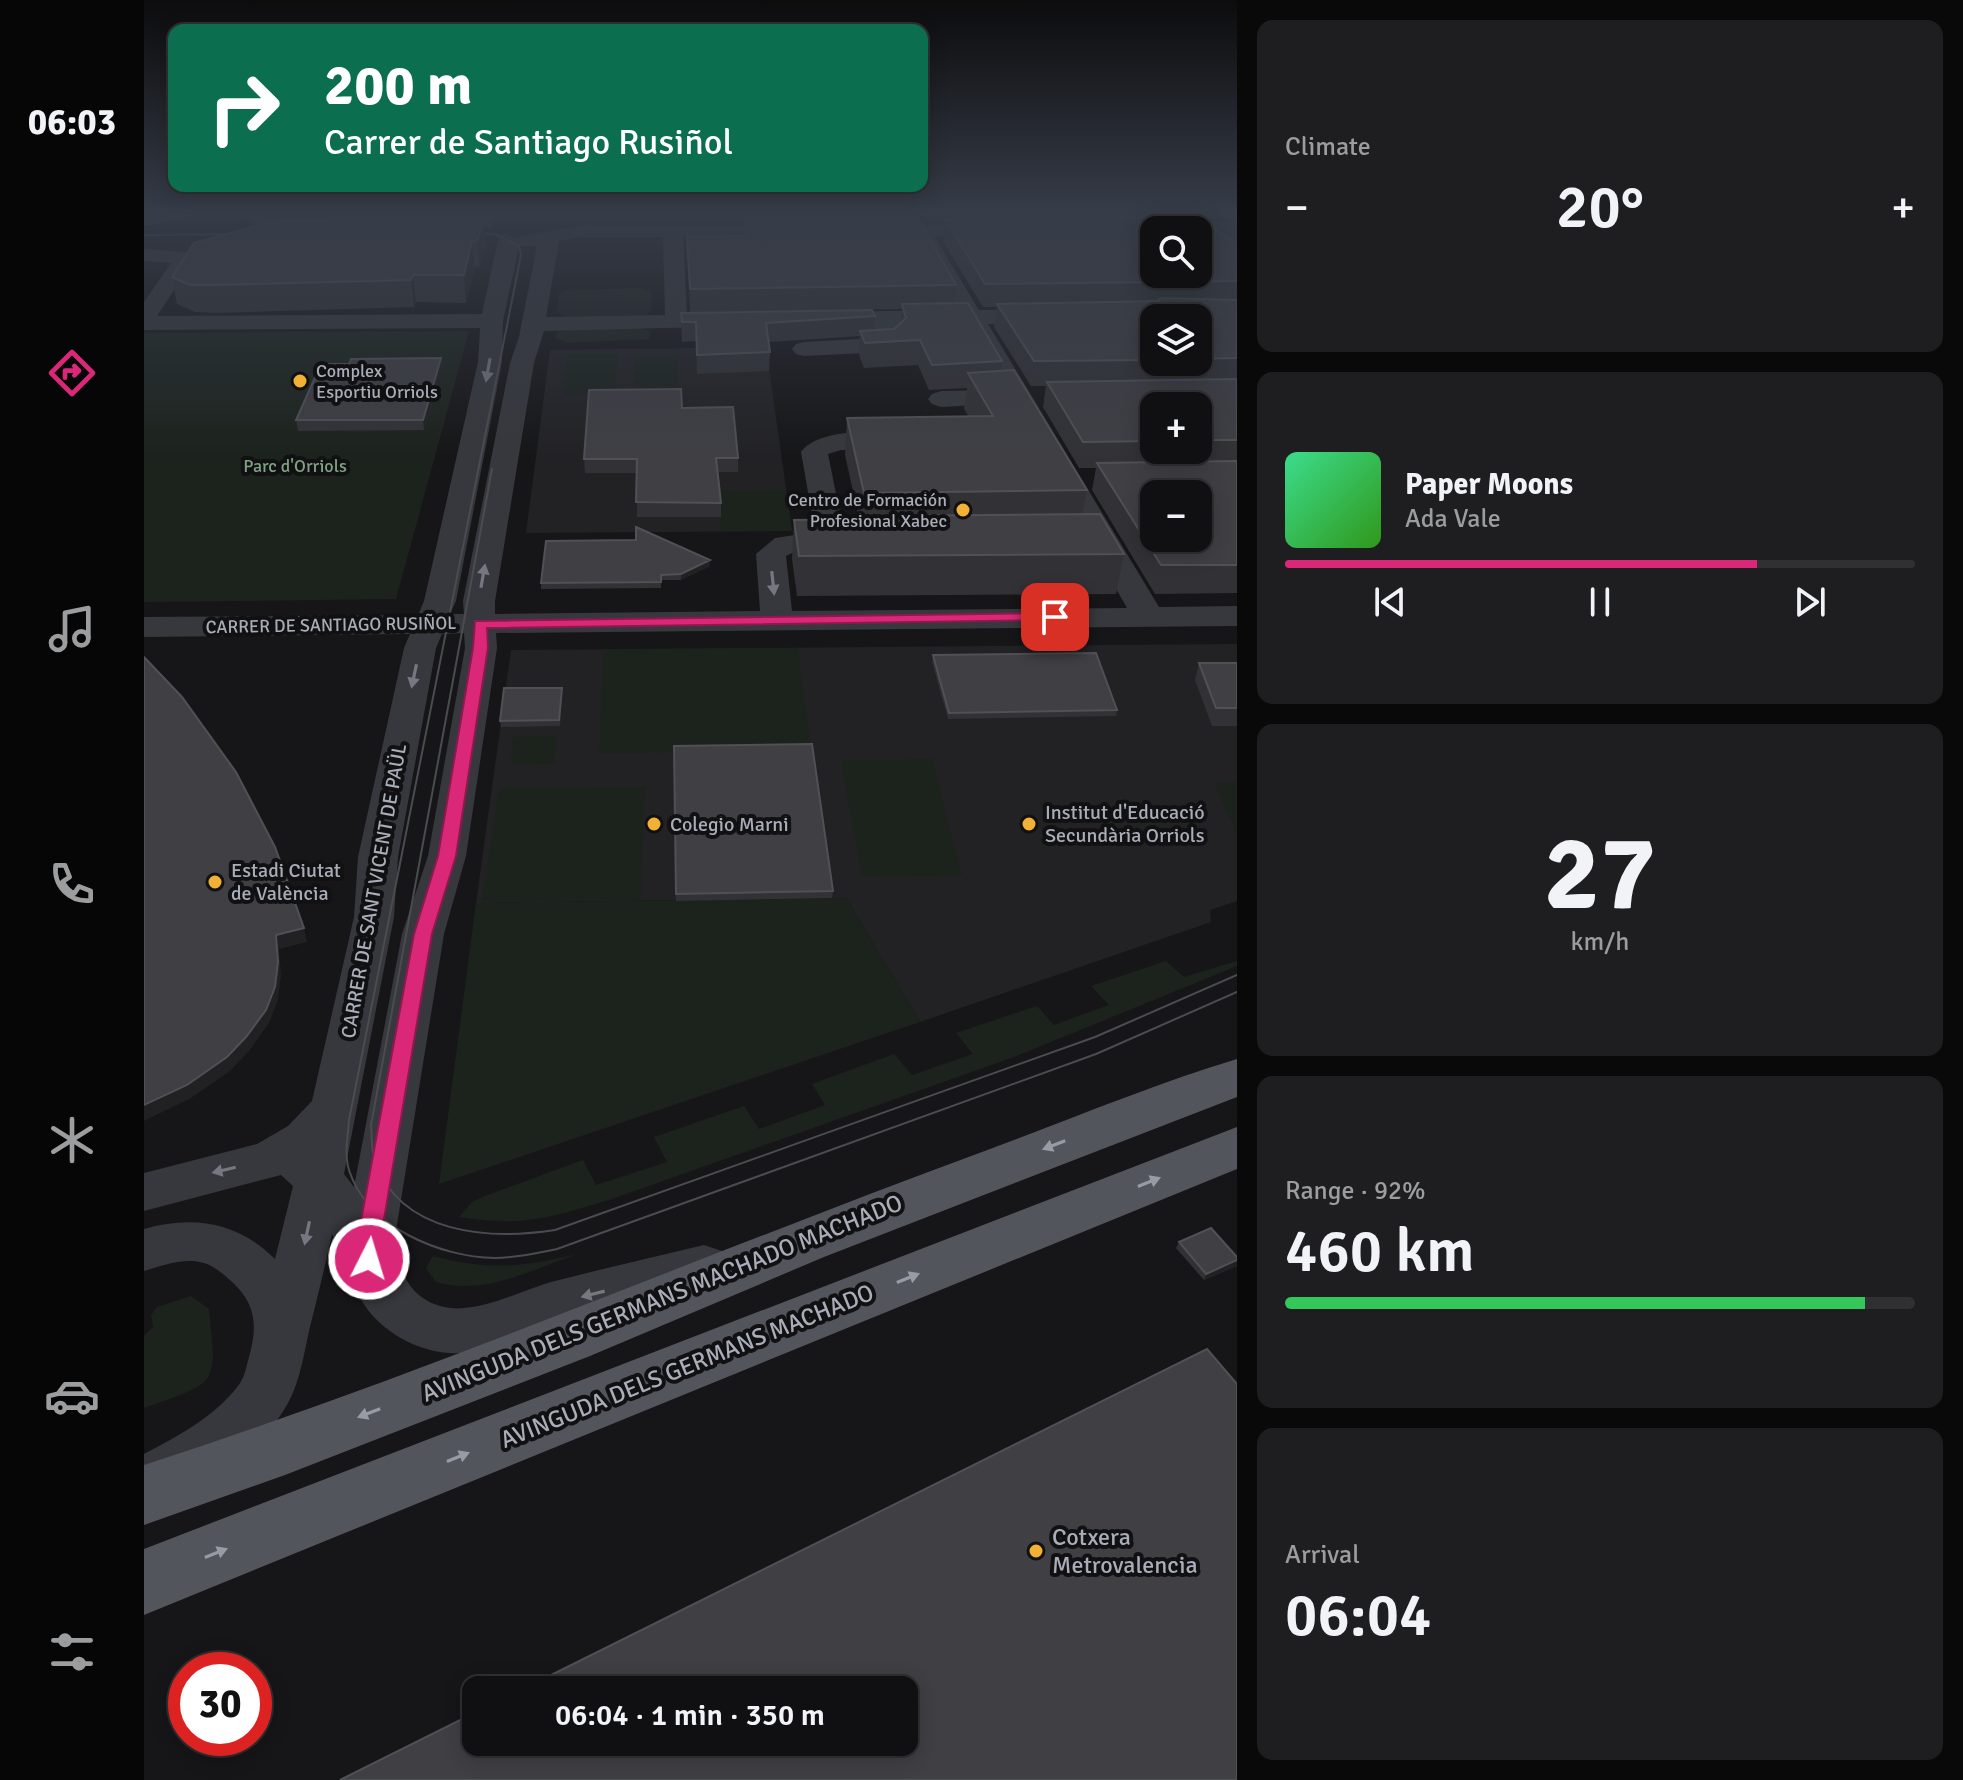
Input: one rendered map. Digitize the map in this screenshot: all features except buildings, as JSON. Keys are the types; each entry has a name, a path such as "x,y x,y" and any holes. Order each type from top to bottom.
{"main road":[{"path":"1179,1097 1237,1065"},
{"path":"1179,1097 1237,1077"},
{"name":"AVINGUDA DELS GERMANS MACHADO MACHADO","path":"144,1495 263,1455 569,1338 804,1241 1179,1097"},
{"name":"AVINGUDA DELS GERMANS MACHADO","path":"144,1582 1235,1148"}],"street":[{"path":"144,321 160,293"},
{"name":"CARRER DE SANT VICENT DE PAÜL","path":"144,1484 232,1434 257,1407 269,1385 374,917 378,857 417,661 440,601 490,362 492,321 498,293"},
{"path":"369,1259 370,1237 423,934 447,856 481,648 479,601 522,363 533,324 529,293"},
{"path":"675,293 676,316"},
{"path":"960,293 1148,616"},
{"path":"803,320 1068,316"},
{"path":"804,349 884,345 890,340 882,318"},
{"path":"533,324 756,320"},
{"path":"144,321 492,321"},
{"path":"941,399 1022,396"},
{"path":"831,542 814,456 817,448 831,443 913,441"},
{"path":"1070,479 1103,479"},
{"path":"1071,541 1105,541"},
{"path":"777,620 771,554 776,548 802,542 879,542"},
{"name":"CARRER DE SANTIAGO RUSIÑOL","path":"144,627 1237,616"},
{"path":"144,1192 269,1160 304,1142 317,1130 334,1104"},
{"path":"269,1160 288,1161 318,1177 343,1209 380,1288 407,1316 437,1331 461,1332 548,1305 804,1241"},
{"path":"144,1250 177,1242 203,1242 236,1256 271,1293 280,1311 281,1342"}],"shaded area":[{"path":"766,347 792,531 526,533 550,350"},
{"name":"Institut d'Educació Secundària Orriols","path":"1237,644 1237,901 1210,910 1211,922 920,1022 846,898 476,903 511,650"}],"green space":[{"path":"559,293 651,293 651,311 645,315 568,317 557,312"},
{"path":"638,328 650,331 649,339 568,343 555,338 558,331 565,329"},
{"name":"Parc d'Orriols","path":"469,331 396,599 144,602 144,333"},
{"path":"567,354 617,354 616,394 563,395"},
{"path":"635,357 678,357 678,390 634,390"},
{"path":"786,490 792,531 721,531 718,491"},
{"path":"798,648 811,751 599,753 604,649"},
{"path":"556,736 554,764 511,763 513,737"},
{"path":"932,759 962,875 862,877 841,761"},
{"path":"1237,782 1237,834 1214,783"},
{"path":"645,787 641,900 482,901 499,788"},
{"path":"846,898 920,1022 439,1184 476,903"},
{"path":"1166,961 1184,977 1237,961 1237,966 1014,1057 609,1200 569,1212 519,1221 459,1217 472,1202 485,1196 583,1160 596,1185 667,1162 654,1137 744,1106 759,1129 825,1105 812,1084 894,1054 912,1075 973,1054 956,1033 1037,1006 1054,1025 1109,1005 1091,986"},
{"path":"577,1254 525,1274 472,1286 436,1282 426,1268 433,1256 471,1264 505,1266"},
{"path":"191,1296 209,1309 213,1354 207,1378 199,1386 144,1408 144,1336 153,1327 151,1315 157,1307"}],"tram line":[{"path":"513,293 349,1120 349,1170 358,1190 372,1208 408,1235 452,1252 495,1258 557,1249 1096,1054 1237,992"},
{"path":"492,469 371,1125 375,1162 388,1186 405,1205 426,1218 476,1232 503,1234 555,1230 1095,1037 1237,975"}],"place":[{"name":"Complex Esportiu Orriols","path":"300,381"},
{"name":"Centro de Formación Profesional Xabec","path":"963,510"},
{"name":"Colegio Marni","path":"654,824"},
{"name":"Institut d'Educació Secundària Orriols","path":"1029,824"},
{"name":"Estadi Ciutat de València","path":"215,882"},
{"name":"Cotxera Metrovalencia","path":"1036,1551"}],"route":[{"path":"369,1259 370,1237 423,934 447,856 481,648 480,624 1055,617"}]}
